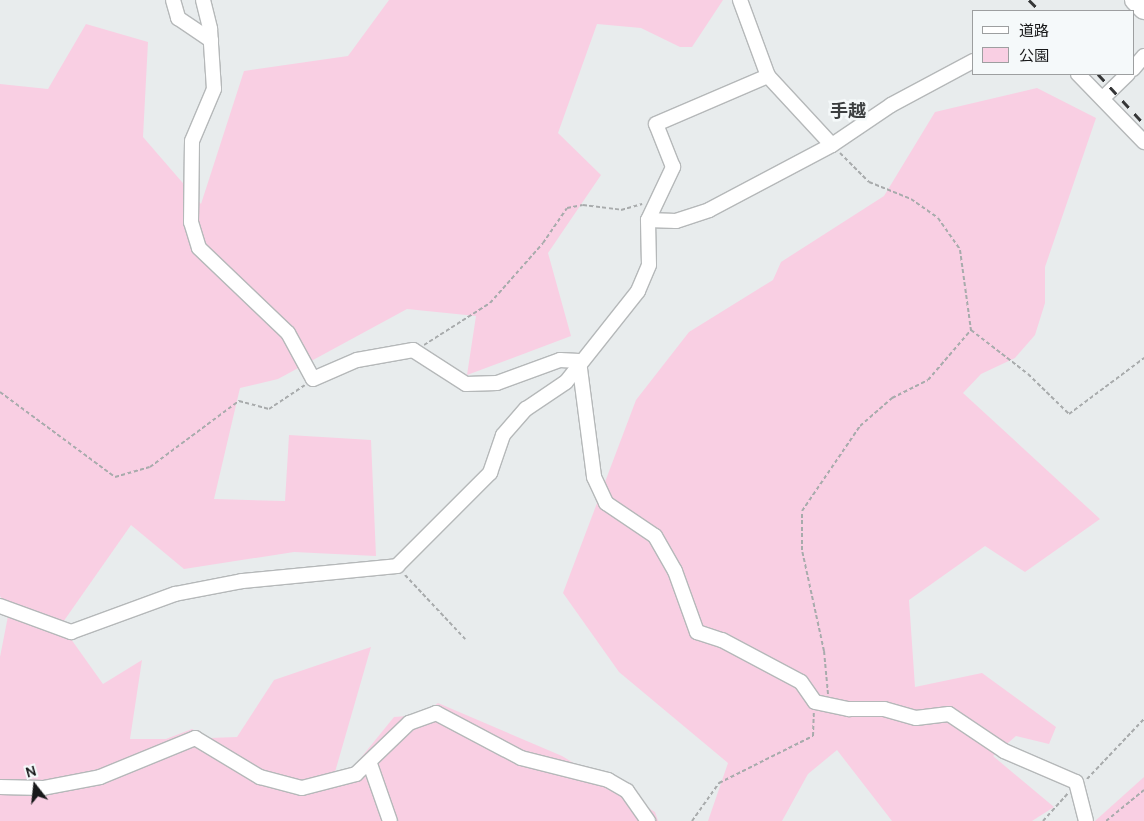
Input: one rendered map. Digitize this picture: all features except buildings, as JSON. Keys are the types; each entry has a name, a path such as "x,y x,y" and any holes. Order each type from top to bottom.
{"highway":[{"path":"1135,0 1144,9"}],"street":[{"path":"173,0 178,18 211,40"},
{"path":"203,0 211,40 214,89 192,141 191,222 198,248 288,333 313,378 357,360 412,350 466,384 497,383 560,360 579,361"},
{"path":"740,0 768,76 832,145"},
{"path":"1134,68 1144,56"},
{"path":"648,220 676,221 709,210 832,145 891,105 972,62"},
{"path":"1079,75 1104,97 1144,142"},
{"path":"1104,97 1127,75"},
{"path":"0,606 71,632 175,594 223,584 397,566 490,473 503,435 526,409 566,382 579,361 638,291 649,265 648,220 658,195 673,167 656,124 768,76"},
{"path":"579,361 594,477 606,503 655,536 675,571 698,632 722,640 801,682 815,702 849,710 884,709 916,718 949,714 1004,751 1076,782 1086,821"},
{"path":"0,787 42,788 100,777 195,738 260,777 302,788 342,781 370,764 409,723 436,713 521,758 608,780 627,792 648,821"},
{"path":"370,764 390,821"}],"path":[{"path":"832,145 869,182 911,198 942,224 960,250 971,330 1022,369 1070,414 1144,358"},
{"path":"412,350 447,333 490,303 543,243 567,208 583,205 620,210 658,195"},
{"path":"692,821 718,783 812,736 815,702 828,696 824,650 802,550 802,510 860,426 892,398 928,380 971,330"},
{"path":"0,392 115,477 150,467 239,401 270,410 313,378"},
{"path":"397,566 465,640"},
{"path":"1043,821 1076,782 1088,779 1116,753 1144,719"},
{"path":"1106,821 1144,790"}],"green space":[{"path":"389,0 723,0 692,47 680,47 641,28 597,24 558,133 601,175 548,253 571,336 467,375 476,316 407,309 278,379 240,388 214,499 285,501 289,435 371,440 376,556 294,552 184,569 131,525 61,625 103,684 142,660 130,739 166,739 192,729 210,738 237,737 274,680 371,647 333,779 342,781 394,717 422,715 438,703 562,756 655,812 658,821 0,821 0,657 9,611 0,596 0,84 48,89 86,24 148,42 143,137 201,204 244,71 348,56"},
{"path":"1037,88 1096,118 1045,267 1045,303 1035,335 1015,358 981,374 963,393 1100,519 1025,572 985,546 909,600 915,687 982,673 1056,727 1049,744 1016,736 993,756 1054,807 1032,821 892,821 837,750 808,774 782,821 708,821 728,763 619,672 563,593 636,400 689,332 773,280 781,262 884,196 935,112"},
{"path":"1144,777 1144,821 1095,821"}],"railway":[{"path":"1029,0 1039,10"},
{"path":"1099,75 1144,124"}],"district":[{"name":"手越","path":"848,110"}]}
